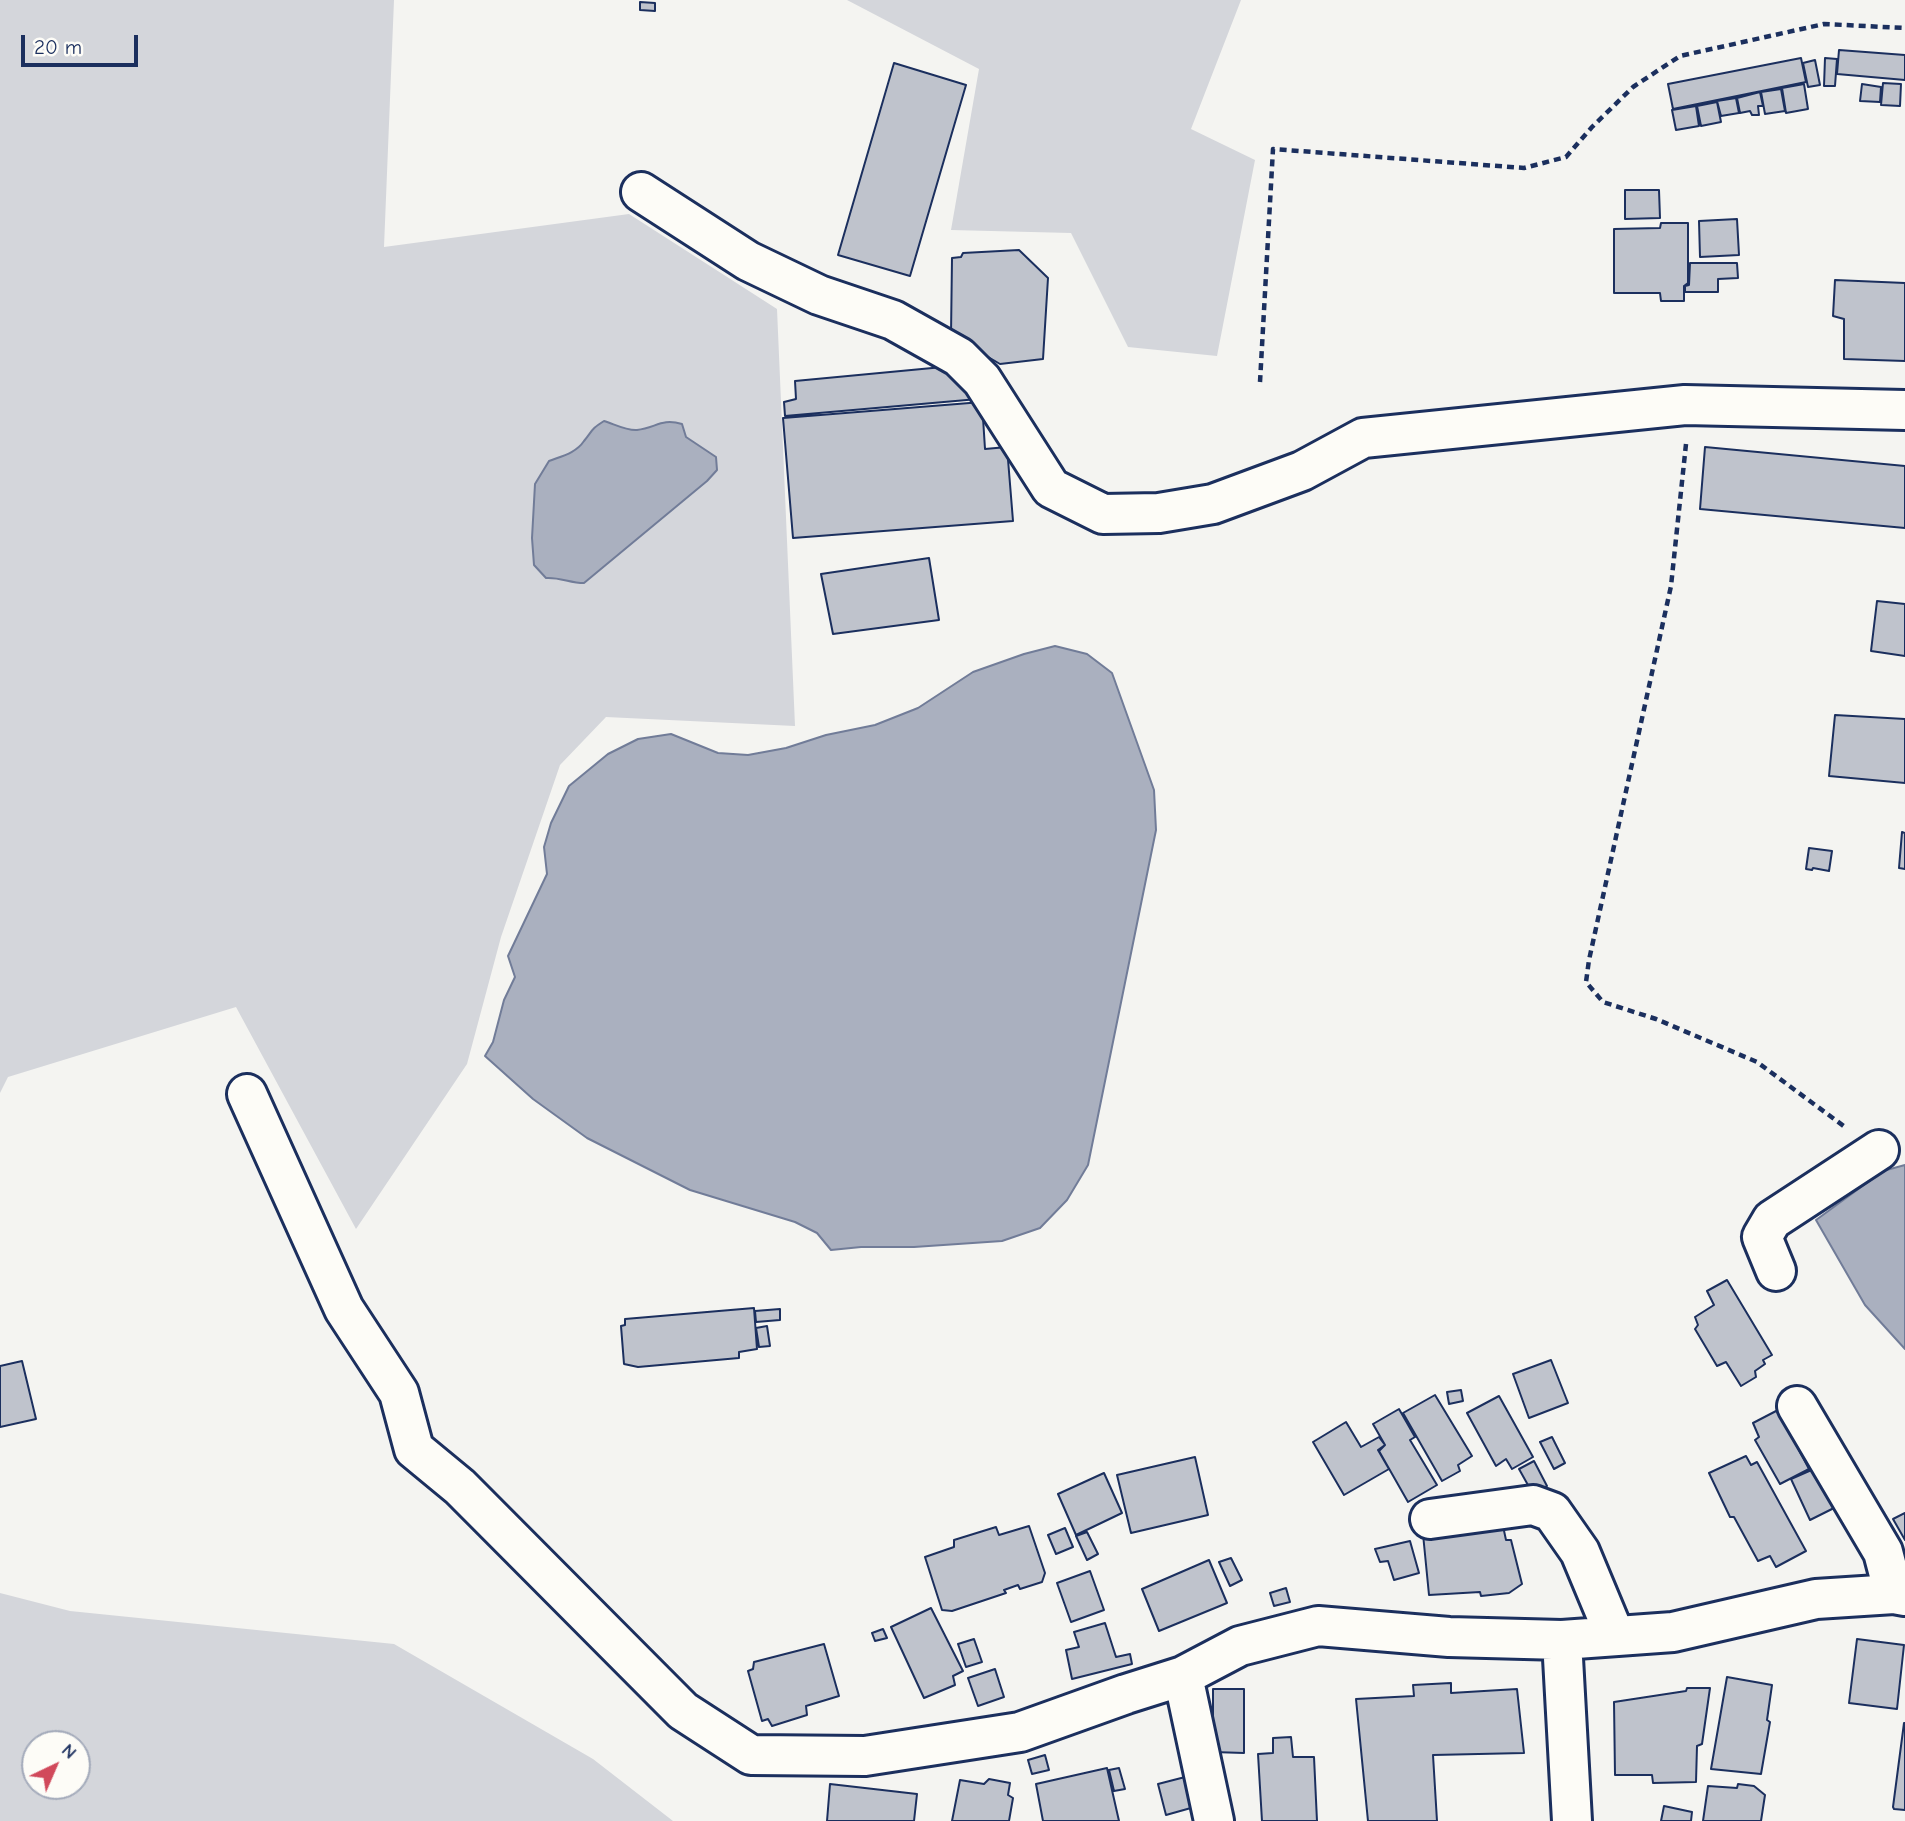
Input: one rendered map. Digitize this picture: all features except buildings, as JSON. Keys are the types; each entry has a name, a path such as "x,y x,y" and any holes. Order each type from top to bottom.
{"street":[{"path":"641,192 748,261 819,295 893,320 959,357 982,380 1051,488 1103,514 1159,513 1213,503 1302,471 1363,438 1685,405 1905,410"},
{"path":"247,1094 344,1309 399,1393 414,1449 460,1487 683,1711 751,1755 865,1756 1020,1732 1183,1676 1240,1646 1318,1626 1449,1637 1562,1640 1673,1632 1816,1599 1900,1595 1883,1552 1797,1406"},
{"path":"1776,1271 1762,1237 1772,1220 1879,1150"},
{"path":"1430,1519 1533,1505 1552,1512 1580,1552 1615,1636"},
{"path":"1562,1640 1572,1821"},
{"path":"1183,1676 1214,1821"}],"path":[{"path":"1260,382 1273,149 1524,168 1566,157 1592,127 1633,88 1680,56 1824,24 1905,29"},
{"path":"1685,405 1686,454 1671,586 1586,982 1602,1002 1657,1019 1758,1062 1879,1150"}],"shaded area":[{"path":"0,0 394,0 384,247 629,214 777,309 795,726 606,717 560,765 501,937 467,1064 356,1229 236,1007 8,1077 0,1093"},
{"path":"847,0 1241,0 1191,129 1255,160 1217,356 1128,347 1071,233 951,230 979,69"},
{"path":"0,1593 70,1611 394,1644 593,1759 673,1821 0,1821"}],"water":[{"path":"604,421 633,430 664,423 682,424 686,437 716,457 717,470 584,583 546,578 534,565 532,538 535,484 549,461 577,448 594,428"},
{"path":"1055,646 1087,654 1112,673 1154,790 1156,830 1088,1165 1067,1200 1040,1228 1002,1241 831,1250 817,1233 795,1222 690,1190 587,1138 533,1099 485,1056 493,1042 504,1000 515,977 508,956 547,874 544,847 551,823 569,786 608,754 638,739 671,734 718,753 748,755 786,748 826,735 875,725 918,708 973,672"},
{"path":"1905,1165 1905,1349 1865,1305 1816,1220 1883,1171"}]}
